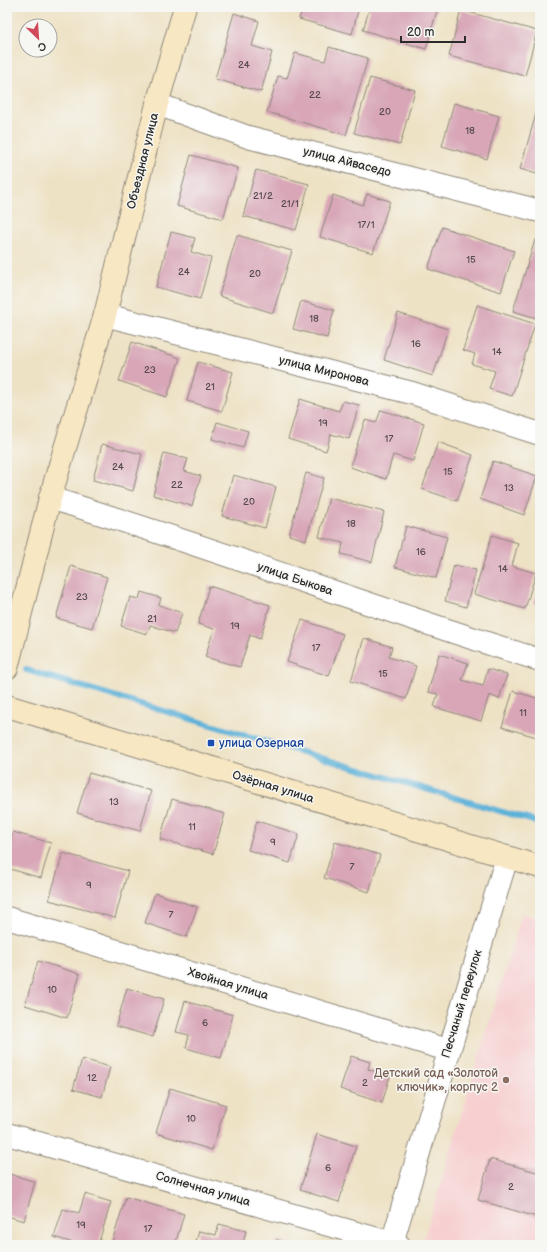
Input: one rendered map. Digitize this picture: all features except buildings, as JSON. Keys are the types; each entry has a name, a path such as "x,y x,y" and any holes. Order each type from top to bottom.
{"main road":[{"name":"Объездная улица","path":"7,668 50,498 105,315 157,104 185,7"},
{"name":"Озёрная улица","path":"7,706 540,867"}],"street":[{"name":"улица Айваседо","path":"157,104 248,137 540,211"},
{"name":"улица Миронова","path":"105,315 412,393 540,434"},
{"name":"улица Быкова","path":"50,498 128,521 451,632 540,660"},
{"name":"Песчаный переулок","path":"396,1244 448,1050 507,857"},
{"name":"Хвойная улица","path":"7,918 448,1050"},
{"name":"Солнечная улица","path":"7,1134 396,1244"}],"shaded area":[{"name":"Детский сад «Золотой ключик», корпус 2","path":"522,913 540,919 540,1245 435,1245 423,1241"}],"waterway":[{"path":"26,670 540,823"}],"place":[{"name":"улица Озерная","path":"211,743"},
{"name":"Детский сад «Золотой ключик», корпус 2","path":"506,1080"}]}
